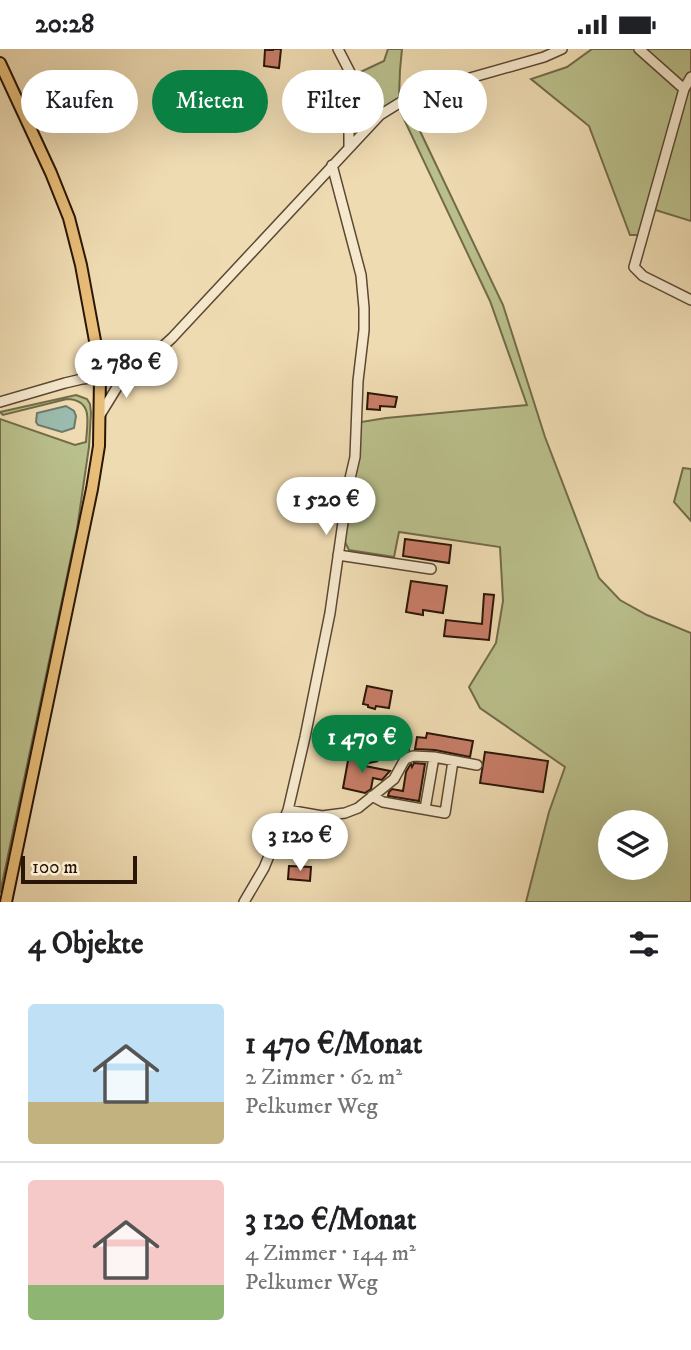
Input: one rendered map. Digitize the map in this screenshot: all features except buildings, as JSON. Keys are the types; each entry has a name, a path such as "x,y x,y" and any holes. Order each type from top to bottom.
{"main road":[{"path":"0,63 69,218 85,284 100,377 99,446 92,489 6,902"}],"street":[{"path":"338,49 354,80 349,146"},
{"path":"99,416 119,384 172,338 380,115 424,90 562,49"},
{"path":"639,49 684,89"},
{"path":"691,77 684,89 634,267 643,276 691,300"},
{"path":"244,902 264,868 288,810 330,613 348,487 355,457 364,308 361,275 332,165"},
{"path":"0,402 65,383 137,370"},
{"path":"338,555 431,569"},
{"path":"288,810 322,816 358,808 394,779 407,758 415,756 477,765"},
{"path":"425,809 434,757"},
{"path":"372,796 379,801 444,813 453,761"}],"green space":[{"path":"388,49 402,49 398,70 398,99 384,107 384,70 365,70 384,61"},
{"path":"592,49 691,49 691,221 649,208 639,235 630,235 589,126 531,79 567,67"},
{"path":"410,133 421,133 503,305 545,437 599,578 620,600 647,615 691,633 691,902 526,902 549,812 565,767 480,708 469,687 496,643 503,601 500,547 399,532 394,557 349,550 343,538 355,476 361,422 527,405 490,301"},
{"path":"76,395 87,399 91,413 77,529 0,893 0,419 75,445 86,442 88,420 82,403 67,399 3,415 0,412"},
{"path":"683,468 691,469 691,521 674,502"}],"shaded area":[{"path":"66,406 74,411 76,416 74,428 62,432 36,422 37,413"}]}
